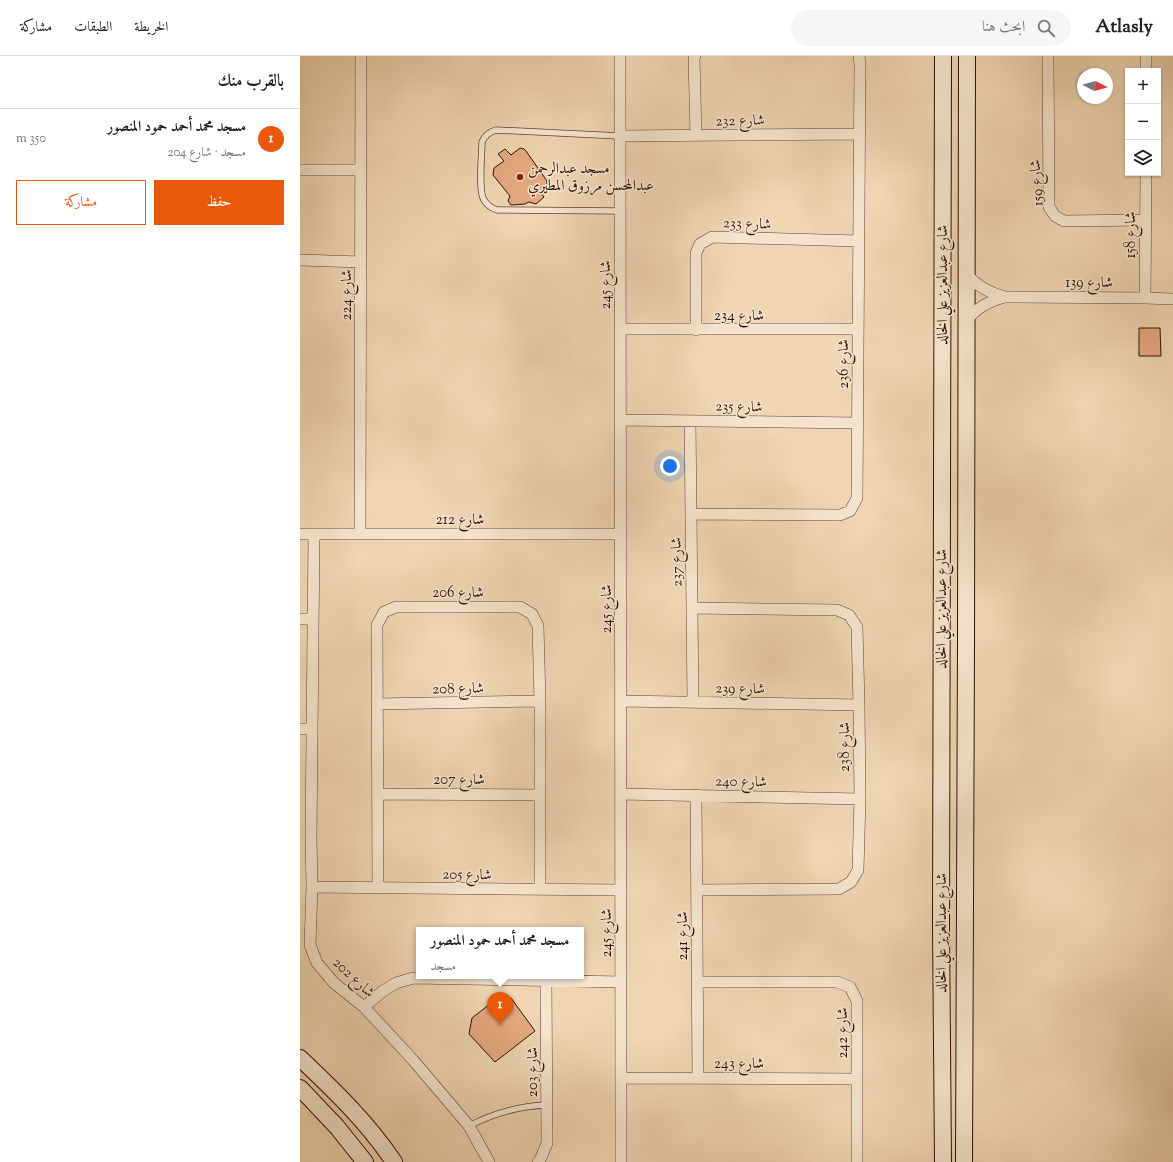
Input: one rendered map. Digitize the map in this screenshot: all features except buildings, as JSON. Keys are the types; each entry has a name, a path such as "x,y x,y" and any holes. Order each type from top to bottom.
{"street":[{"name":"شارع 224","path":"360,534 362,170 361,56"},
{"name":"شارع 245","path":"620,56 621,1162"},
{"path":"695,56 696,136"},
{"name":"شارع 236","path":"691,514 840,515 850,511 857,498 860,134 860,64 858,56"},
{"name":"شارع عبدالعزيز علي الخالد","path":"942,1162 941,535 943,56"},
{"name":"شارع عبدالعزيز علي الخالد","path":"964,1162 967,56"},
{"name":"شارع 159","path":"1048,56 1050,207 1055,216 1064,221 1145,220"},
{"path":"1146,56 1146,68"},
{"path":"943,126 955,129 966,125"},
{"name":"شارع 232","path":"620,136 860,134"},
{"path":"943,146 956,143 966,147"},
{"path":"300,170 362,170"},
{"name":"شارع 158","path":"1145,298 1146,176"},
{"name":"شارع 233","path":"696,330 696,252 700,244 712,237 859,241"},
{"path":"300,260 361,262"},
{"name":"شارع 139","path":"966,274 972,281 988,291 1005,297"},
{"name":"شارع 139","path":"966,322 974,312 983,305 1005,297 1173,299"},
{"name":"شارع 234","path":"620,329 858,329"},
{"name":"شارع 235","path":"620,420 857,423"},
{"name":"شارع 237","path":"690,421 693,702"},
{"name":"شارع 212","path":"300,534 620,534"},
{"name":"شارع 202","path":"314,534 312,729 305,837 312,887 310,945 317,963 334,982 364,1007 413,1060 469,1126 489,1162"},
{"path":"941,535 948,549 952,569 951,634 956,643 966,644"},
{"name":"شارع 206","path":"378,888 377,625 384,612 396,608 520,607 532,614 538,626 540,701 540,889"},
{"name":"شارع 238","path":"692,608 837,610 849,615 857,627 859,705 860,799 858,870 852,882 839,889 697,890"},
{"path":"300,619 313,619"},
{"name":"شارع 208","path":"377,704 540,701"},
{"name":"شارع 239","path":"621,701 859,705"},
{"path":"300,729 312,729"},
{"name":"شارع 207","path":"378,794 540,795"},
{"name":"شارع 240","path":"621,794 860,799"},
{"name":"شارع 241","path":"696,795 698,1077"},
{"name":"شارع 205","path":"312,887 621,890"},
{"path":"941,926 948,920 955,924 955,988 958,1009 965,1028"},
{"path":"364,1007 383,991 396,983 416,978"},
{"path":"480,979 621,982"},
{"name":"شارع 203","path":"538,1162 547,1143 546,980"},
{"name":"شارع 242","path":"697,982 837,982 850,987 857,1000 857,1162"},
{"path":"300,1058 328,1084 369,1130 394,1162"},
{"name":"شارع 243","path":"621,1078 857,1078"},
{"path":"300,1088 337,1127 365,1162"}],"lane":[{"path":"620,136 491,131 482,142 481,189 484,200 491,208 496,210 620,211"},
{"path":"469,1126 493,1114 506,1110 547,1105"}],"place":[{"name":"مسجد عبدالرحمن عبدالمحسن مرزوق المطيري","path":"520,177"},
{"name":"مسجد محمد أحمد حمود المنصور","path":"500,1025"}]}
